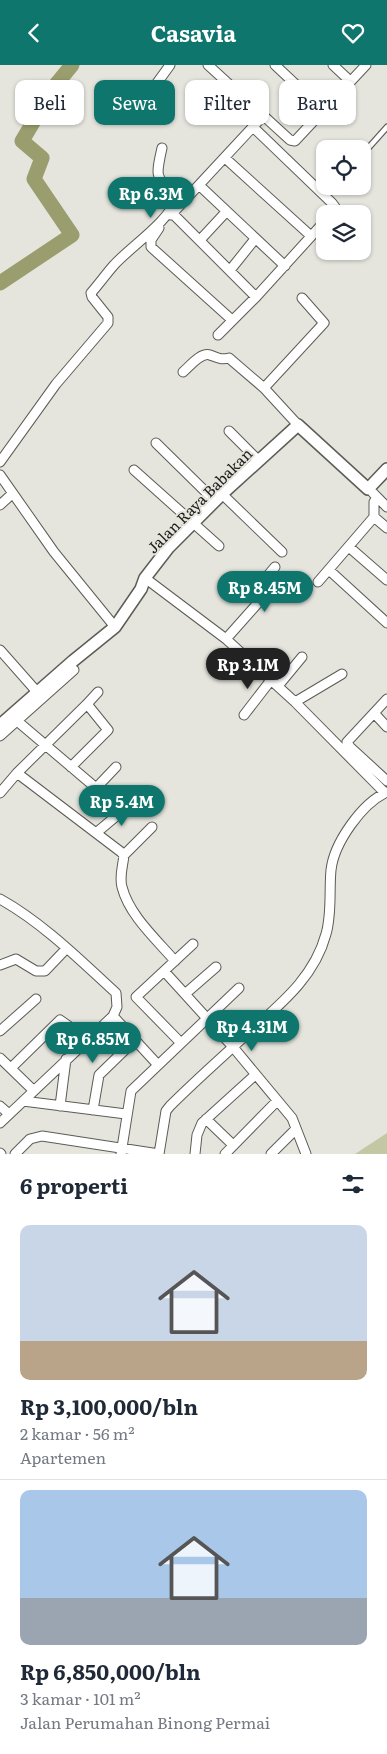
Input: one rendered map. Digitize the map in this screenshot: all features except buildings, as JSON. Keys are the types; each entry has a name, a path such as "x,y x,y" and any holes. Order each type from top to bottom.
{"street":[{"path":"159,80 170,65"},
{"path":"208,65 224,80"},
{"path":"275,65 291,80"},
{"path":"333,65 349,80"},
{"path":"351,80 366,65"},
{"path":"269,121 290,140 295,141"},
{"path":"282,154 310,125"},
{"path":"232,320 151,247 150,240 155,232 200,187 253,127 334,205"},
{"path":"0,461 56,384 108,323 108,317 92,297 92,293 112,266 162,219 174,205 175,199 159,179 157,171 162,148"},
{"path":"225,158 311,236"},
{"path":"200,187 285,266"},
{"path":"200,240 226,212"},
{"path":"173,214 231,269 256,297"},
{"path":"218,335 256,297 316,231"},
{"path":"231,269 255,239"},
{"path":"264,388 324,323 302,298"},
{"path":"183,372 203,355 208,354 219,360 229,358 264,388 298,425 387,507"},
{"name":"Jalan Raya Babakan","path":"0,725 115,627 141,589 145,578 169,547 218,498 298,425"},
{"path":"230,431 259,461"},
{"path":"156,443 282,552"},
{"path":"134,469 219,546"},
{"path":"368,489 387,469"},
{"path":"0,475 82,588 115,627"},
{"path":"0,505 12,494"},
{"path":"318,582 374,517 374,502 377,497"},
{"path":"374,517 387,528"},
{"path":"349,547 387,580"},
{"path":"226,639 258,603 260,595 258,587 275,567"},
{"path":"328,570 387,623"},
{"path":"16,1154 30,1139 42,1136 122,1151 159,1154 168,1109 285,1000 309,974 327,933 331,867 343,835 362,812 386,793 296,702 226,639 145,578"},
{"path":"0,650 38,693"},
{"path":"244,715 302,657"},
{"path":"0,736 74,670"},
{"path":"296,702 342,674"},
{"path":"0,793 43,745 87,705 98,692"},
{"path":"387,699 347,743 387,781"},
{"path":"71,767 108,730 87,705"},
{"path":"374,713 387,727"},
{"path":"16,721 122,811"},
{"path":"96,789 116,767"},
{"path":"17,773 124,855"},
{"path":"96,833 133,802"},
{"path":"152,827 124,855 121,878 122,888 132,911 175,961"},
{"path":"0,899 16,909 66,949 116,993 117,1007 113,1016 0,1123"},
{"path":"181,1043 136,998 193,944"},
{"path":"0,965 16,959 36,971 45,971 50,969 66,949"},
{"path":"185,994 216,967"},
{"path":"164,971 234,1047 292,1118 306,1154"},
{"path":"122,1151 126,1114 131,1091 239,988"},
{"path":"0,1031 36,999"},
{"path":"113,1016 158,1065"},
{"path":"10,1068 60,1020 87,1039"},
{"path":"93,1110 99,1075 135,1039"},
{"path":"0,1059 33,1090"},
{"path":"60,1106 66,1059"},
{"path":"195,1154 198,1129 206,1119 255,1075"},
{"path":"23,1101 126,1114"},
{"path":"206,1119 231,1150 277,1101"},
{"path":"0,1106 9,1115"},
{"path":"271,1154 296,1129"}],"lane":[{"path":"371,145 387,127"}],"green space":[{"path":"387,1133 387,1154 355,1154"}],"waterway":[{"path":"0,283 72,235 34,179 42,158 22,141 54,87 72,65"}]}
